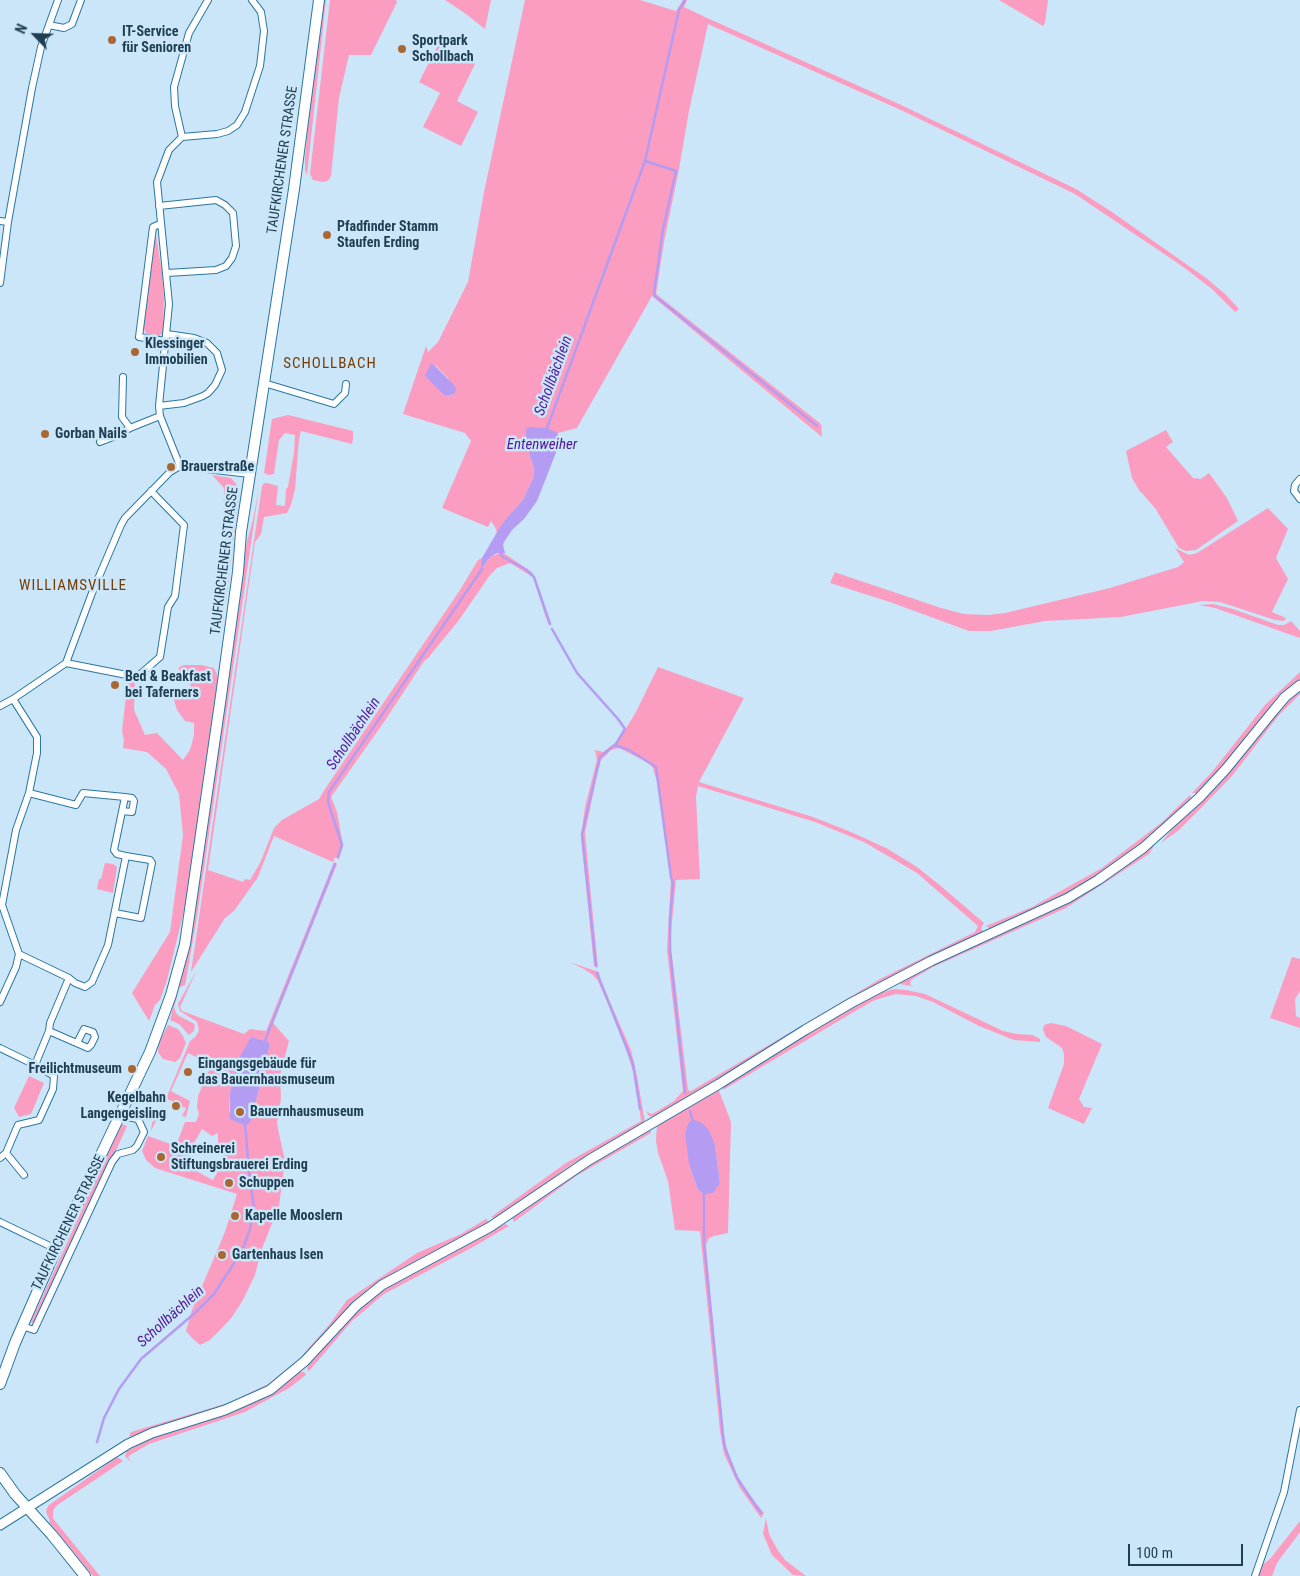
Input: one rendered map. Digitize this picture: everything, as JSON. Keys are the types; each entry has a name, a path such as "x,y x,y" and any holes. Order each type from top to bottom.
{"main road":[{"name":"TAUFKIRCHENER STRASSE","path":"0,1384 22,1326 56,1249 150,1052 171,994 185,944 224,675 250,474 294,189 319,0"},
{"path":"0,1525 128,1444 152,1433 234,1407 270,1390 305,1362 356,1306 382,1285 490,1227 588,1160 719,1084 851,1003 931,961 1068,898 1098,880 1143,848 1199,798 1226,769 1285,697 1300,685"},
{"path":"0,1473 11,1489 86,1576"}],"street":[{"path":"0,283 1,259 32,88 41,47 58,0"},
{"path":"49,25 64,28 72,24 81,0"},
{"path":"182,137 175,106 174,87 189,33 208,0"},
{"path":"180,466 160,416 159,406 169,304 157,182 169,150 182,137 217,134 232,130 245,112 260,66 264,31 261,12 252,0"},
{"path":"159,206 216,200 233,213 236,246 232,258 226,266 216,270 167,273"},
{"path":"0,221 8,222"},
{"path":"159,406 184,403 203,396 215,385 222,370 218,353 207,343 194,338 139,337 153,227 160,224"},
{"path":"123,377 122,417 130,428"},
{"path":"264,383 334,404 345,393 346,384"},
{"path":"100,442 160,416"},
{"path":"0,706 66,663 92,593 121,525 125,518 170,472 180,466 250,474"},
{"path":"1300,479 1294,491 1300,498"},
{"path":"66,663 137,677 160,657 168,607 175,596 184,525 151,491"},
{"path":"0,1002 16,967 19,954 2,905 16,830 29,793 37,753 37,737 13,699"},
{"path":"29,793 76,805 83,793 132,798 134,801 132,812 122,811"},
{"path":"115,913 142,918 152,863 150,860 116,854 114,850 125,797"},
{"path":"19,954 85,987 92,982 108,945 126,856"},
{"path":"35,1065 49,1031 50,1023 70,978"},
{"path":"49,1031 77,1043"},
{"path":"0,1048 54,1076 53,1089 39,1120 18,1126 6,1153 0,1158"},
{"name":"TAUFKIRCHENER STRASSE","path":"22,1326 34,1330 112,1162 118,1154 133,1150 144,1132 138,1119 120,1116"},
{"path":"6,1153 24,1174"},
{"path":"1,1224 56,1249"},
{"path":"1255,1576 1284,1492 1300,1410"}],"shaded area":[{"path":"323,0 326,0 307,175 305,159 314,63"},
{"path":"330,0 396,0 397,2 371,55 349,55 339,98 331,176 328,181 323,182 313,180 310,174"},
{"path":"445,0 491,0 485,29 466,14"},
{"path":"525,0 640,0 676,11 683,0 687,0 684,7 899,104 1076,189 1206,278 1239,309 1235,312 1212,289 1182,266 1075,194 903,111 708,24 689,111 656,294 821,424 822,437 652,296 577,428 558,433 544,429 526,432 526,444 534,468 534,476 523,500 497,533 491,521 488,527 442,508 471,441 465,433 403,414 426,346 428,352 438,342 468,282 484,192","holes":["435,365 448,378 455,394 445,396 426,375"]},
{"path":"999,0 1048,0 1045,23 1043,26"},
{"path":"438,45 475,64 457,101 478,112 461,146 423,127 440,93 419,82"},
{"path":"156,235 164,299 163,333 157,337 147,335 143,327 154,237"},
{"path":"288,415 353,431 353,439 352,444 301,431 295,489 291,505 287,513 264,517 261,534 255,542 208,870 243,882 245,879 250,880 260,863 274,828 282,820 319,799 460,590 478,560 482,558 482,569 490,557 502,552 532,572 550,624 545,615 533,577 510,563 497,568 490,575 459,620 424,661 331,797 337,812 343,845 339,859 335,857 333,862 274,836 258,877 234,911 225,918 191,972 262,486 264,483 267,483 278,486 276,505 285,506 286,489 288,487 294,452 295,435 285,433 279,440 274,474 264,473 272,419"},
{"path":"1166,430 1173,442 1166,447 1193,478 1201,479 1209,473 1227,498 1238,521 1196,550 1186,551 1179,548 1155,508 1139,490 1132,478 1126,451"},
{"path":"212,475 231,478 238,486 239,491 226,602 222,613 224,488"},
{"path":"259,488 197,917 185,985 178,988 190,939 247,541"},
{"path":"1268,508 1288,529 1276,558 1288,579 1272,612 1286,618 1284,621 1275,620 1220,602 1203,601 1121,617 1045,621 991,631 969,631 890,602 830,583 835,572 964,614 988,615 1005,613 1110,588 1178,567 1184,562 1175,548 1189,555 1197,553"},
{"path":"1213,604 1278,625 1284,625 1291,621 1300,631 1300,638 1215,608 1199,605"},
{"path":"183,665 201,665 214,668 218,682 187,898 167,980 160,1000 155,1005 149,1021 132,993 170,932 183,835 179,794 166,769 147,752 123,748 122,731 128,679 135,682 134,710 145,735 157,733 183,760 190,750 194,735 194,723 185,721 177,710 174,700 191,688 189,678 183,675 178,668"},
{"path":"658,667 744,698 699,782 813,817 888,849 917,867 984,923 981,928 984,933 923,960 866,990 658,1115 650,1117 646,1111 651,1114 654,1113 674,1101 683,1091 667,950 671,879 657,782 653,768 649,763 619,748 611,750 601,760 597,775 585,833 598,968 594,966 581,837 585,807 597,760 595,750 603,752 619,740 636,712","holes":["698,786 815,822 864,842 917,873 978,926 975,932 882,978 691,1091 688,1090 671,948 671,932 676,880 700,879 696,797"]},
{"path":"1300,672 1300,679 1267,711 1219,770 1198,793 1192,793 1212,772 1265,705"},
{"path":"1300,690 1300,694 1279,715 1232,776 1179,830 1161,843 1173,828 1201,802 1274,715"},
{"path":"1190,795 1192,799 1138,847 1095,877 1053,901 991,929 986,926 1032,907 1102,868 1161,823"},
{"path":"1154,846 1149,854 1066,908 933,967 911,980 910,984 912,986 900,984 902,980 941,961 1070,902 1104,881"},
{"path":"334,862 337,864 273,1023 289,1041 280,1076 281,1098 277,1124 285,1161 279,1206 261,1251 255,1275 243,1300 222,1328 210,1340 200,1345 186,1331 192,1310 225,1232 237,1194 155,1168 146,1160 142,1151 148,1136 176,1146 185,1122 196,1122 199,1114 197,1107 198,1096 210,1068 201,1063 202,1060 188,1053 171,1091 190,1101 186,1117 182,1116 186,1108 172,1103 172,1101 167,1099 168,1096 163,1107 190,1041 199,1030 197,1022 180,1011 178,1004 197,970 180,1007 182,1011 244,1034 250,1029 266,1031","holes":["251,1037 268,1042 269,1048 252,1117 229,1111 234,1074","202,1129 212,1136 218,1133 218,1145 225,1148 222,1156 223,1163 213,1180 196,1171 200,1162 188,1154"]},
{"path":"105,863 113,864 117,867 113,893 97,889"},
{"path":"1292,957 1300,959 1300,991 1295,999 1296,1016 1300,1018 1300,1028 1270,1018"},
{"path":"569,962 599,972 600,979 631,1050 645,1122 571,1165 510,1209 494,1218 491,1217 566,1163 641,1121 636,1080 622,1036 598,981 584,969"},
{"path":"894,989 925,994 1003,1031 1033,1035 1040,1039 1040,1042 1014,1040 979,1026 933,1002 916,996 896,994 875,1000 723,1090 724,1085 838,1015 875,994"},
{"path":"176,995 174,1007 176,1013 195,1025 194,1031 189,1035 179,1024 170,1020"},
{"path":"1051,1023 1066,1026 1102,1044 1079,1099 1084,1107 1092,1108 1084,1124 1048,1108 1064,1064 1062,1048 1046,1037 1043,1030 1044,1025"},
{"path":"168,1025 178,1029 186,1043 180,1058 175,1062 163,1059 158,1052 159,1043"},
{"path":"29,1076 44,1083 31,1114 19,1117 14,1108"},
{"path":"718,1088 731,1122 728,1233 709,1238 706,1245 723,1430 729,1458 749,1495 764,1513 761,1518 740,1488 724,1454 720,1431 700,1231 675,1230 668,1181 658,1153 656,1141 657,1124","holes":["715,1145 720,1183 704,1194 698,1190 689,1164"]},
{"path":"160,1112 151,1131 152,1123"},
{"path":"121,1124 127,1126 34,1324 31,1322"},
{"path":"650,1129 651,1133 576,1176 514,1222 512,1217 557,1185"},
{"path":"486,1219 490,1223 398,1270 368,1289 340,1316 306,1355 264,1388 247,1398 129,1437 131,1432 231,1402 268,1384 300,1358 329,1325 347,1300 417,1253 461,1234"},
{"path":"505,1224 509,1226 384,1294 352,1321 309,1371 307,1369 308,1364 355,1312 382,1290"},
{"path":"300,1372 304,1372 306,1375 289,1388 245,1412 149,1444 128,1457 132,1463 125,1456 127,1451 148,1440 226,1414 259,1400"},
{"path":"116,1458 123,1461 56,1506 53,1511 55,1521 100,1576 93,1576 49,1522 46,1512 49,1505"},
{"path":"766,1518 769,1534 777,1549 785,1560 806,1576 793,1575 772,1555 763,1534"},
{"path":"1300,1521 1300,1532 1277,1563 1272,1576 1257,1576 1261,1566 1270,1559"}],"water":[{"path":"431,364 454,385 456,388 455,394 445,396 425,375"},
{"name":"Entenweiher","path":"530,427 547,428 558,433 557,450 537,501 504,542 505,553 497,553 490,557 481,570 482,558 500,527 523,500 534,476 534,468 526,444 526,429"},
{"path":"251,1037 269,1042 269,1048 252,1117 249,1124 244,1125 230,1119 230,1093 239,1058"},
{"path":"692,1119 702,1123 709,1130 715,1145 720,1183 713,1193 704,1194 698,1190 689,1164 685,1133"}],"waterway":[{"name":"Schollbächlein","path":"546,431 645,161 679,10 685,0"},
{"path":"645,161 676,171 663,229 655,296 817,426"},
{"path":"498,550 503,557 525,569 534,577 550,624"},
{"name":"Schollbächlein","path":"338,857 342,845 328,802 329,792 482,569"},
{"path":"552,629 577,673 625,729 616,744 600,757 582,834 596,966"},
{"path":"615,745 629,750 656,767 673,884 670,951 685,1093"},
{"name":"Schollbächlein","path":"264,1043 335,864"},
{"path":"597,973 633,1064 640,1109"},
{"path":"690,1111 693,1122"},
{"name":"Schollbächlein","path":"97,1442 104,1418 119,1389 141,1359 214,1294 242,1251 250,1229 254,1208 245,1123"},
{"path":"704,1193 704,1243 724,1445 737,1478 761,1513"}],"place":[{"name":"IT-Service für Senioren","path":"112,40"},
{"name":"Sportpark Schollbach","path":"402,49"},
{"name":"Pfadfinder Stamm Staufen Erding","path":"327,235"},
{"name":"Klessinger Immobilien","path":"135,352"},
{"name":"Gorban Nails","path":"45,434"},
{"name":"Brauerstraße","path":"171,467"},
{"name":"Bed & Beakfast bei Taferners","path":"115,685"},
{"name":"Freilichtmuseum","path":"132,1069"},
{"name":"Eingangsgebäude für das Bauernhausmuseum","path":"188,1072"},
{"name":"Kegelbahn Langengeisling","path":"176,1106"},
{"name":"Bauernhausmuseum","path":"240,1112"},
{"name":"Schreinerei Stiftungsbrauerei Erding","path":"161,1157"},
{"name":"Schuppen","path":"229,1183"},
{"name":"Kapelle Mooslern","path":"235,1216"},
{"name":"Gartenhaus Isen","path":"222,1255"}],"district":[{"name":"SCHOLLBACH","path":"330,364"},
{"name":"WILLIAMSVILLE","path":"73,586"}]}
